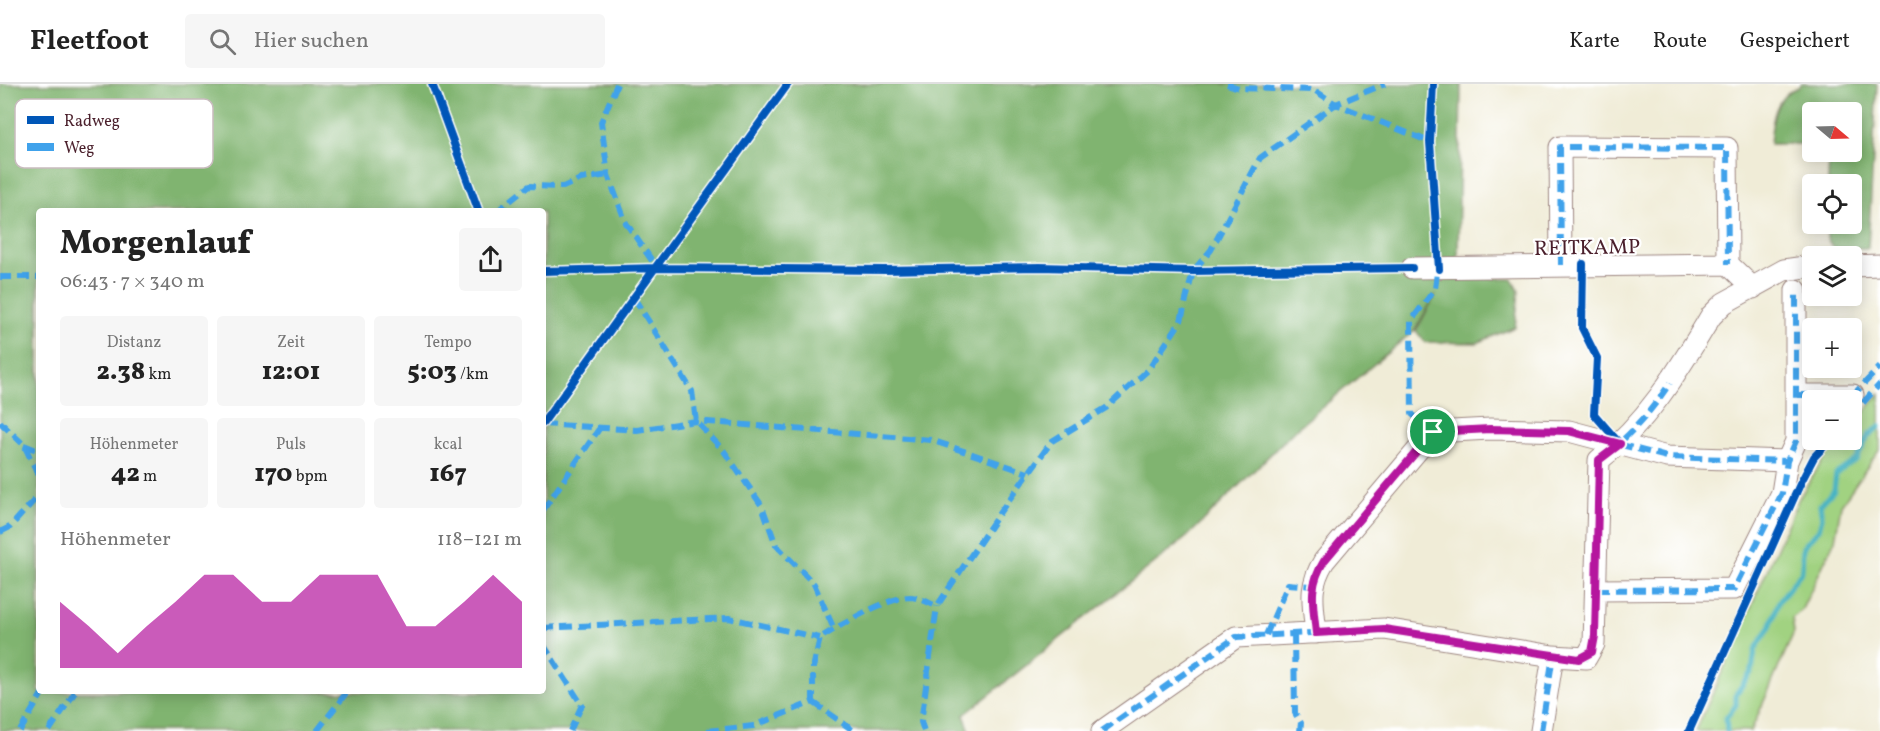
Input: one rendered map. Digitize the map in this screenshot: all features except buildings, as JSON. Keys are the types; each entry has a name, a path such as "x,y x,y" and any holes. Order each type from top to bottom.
{"street":[{"path":"1561,265 1560,147 1727,148 1728,264 1753,288"},
{"name":"REITKAMP","path":"1412,268 1728,264"},
{"path":"1862,266 1880,266"},
{"path":"1102,731 1236,637 1384,629 1579,659 1592,652 1597,590 1599,460 1620,444 1653,409 1711,316 1724,303 1784,270 1802,267"},
{"path":"1597,590 1734,589 1782,493 1787,461 1796,441 1796,290"},
{"path":"1797,395 1802,395"},
{"path":"1316,633 1311,590 1315,575 1324,561 1433,432 1490,429 1569,431 1667,457 1787,461"},
{"path":"1541,731 1553,656"}],"green space":[{"path":"0,84 1461,84 1458,256 1447,276 1512,279 1519,291 1515,327 1477,343 1425,342 1416,331 1436,294 1415,330 1296,429 1187,537 964,715 970,731 0,731"},
{"path":"1800,84 1877,84 1868,248 1832,246 1827,239 1827,234 1862,234 1862,174 1828,174 1829,162 1862,162 1862,102 1802,102 1802,144 1770,144 1773,118 1779,102"},
{"path":"1880,393 1880,449 1841,505 1835,540 1802,609 1792,618 1794,632 1751,731 1696,731 1799,498 1831,450 1862,450 1862,415"}],"waterway":[{"path":"1727,731 1726,718 1736,705 1736,694 1752,671 1755,650 1770,627 1779,601 1802,571 1803,547 1819,529 1822,518 1820,505 1834,490 1836,474 1857,459 1868,436 1880,426"}],"marked path":[{"path":"617,84 601,122 608,175 626,223 657,268"},
{"path":"1227,84 1239,88 1314,90 1336,104 1385,84"},
{"path":"707,731 753,726 813,702 813,668 820,638 851,620 888,602 910,597 937,606 1000,512 1052,441 1106,408 1148,370 1181,321 1193,271 1211,250 1260,158 1336,104 1430,142"},
{"path":"1561,265 1560,147 1727,148 1728,264"},
{"path":"501,208 529,186 563,187 581,179 608,175"},
{"path":"1433,432 1412,414 1411,321 1435,289 1438,264"},
{"path":"0,277 36,277"},
{"path":"1597,590 1734,589 1782,493 1787,461 1796,441 1796,290"},
{"path":"634,298 692,391 696,421 724,451 762,506 776,545 814,584 834,629"},
{"path":"1797,395 1853,395 1880,367"},
{"path":"1541,731 1553,656 1586,658 1594,644 1599,460 1638,424 1670,383"},
{"path":"1862,404 1880,384"},
{"path":"546,424 637,430 696,421 931,440 1028,473"},
{"path":"0,422 24,445 36,470"},
{"path":"546,506 599,429"},
{"path":"1316,633 1314,587 1324,561 1433,432 1490,429 1569,431 1667,457 1787,461"},
{"path":"24,445 36,450"},
{"path":"0,532 10,527 36,498"},
{"path":"1266,635 1288,584 1312,586"},
{"path":"924,731 921,722 937,606"},
{"path":"546,628 729,618 820,638"},
{"path":"1102,731 1236,637 1384,629 1553,656"},
{"path":"1294,633 1295,713 1301,723 1300,731"},
{"path":"546,649 582,705 570,731"},
{"path":"20,731 42,694"},
{"path":"49,731 74,694"},
{"path":"317,731 345,694"},
{"path":"813,702 854,731"}],"cycle path":[{"path":"432,84 478,208"},
{"path":"546,419 788,84"},
{"path":"1433,84 1430,142 1439,269"},
{"path":"1583,264 1582,328 1597,358 1594,414 1620,444"},
{"path":"546,271 657,268 885,270 1040,267 1193,271 1412,268"},
{"path":"1689,731 1801,482 1814,457 1821,450"}],"route":[{"path":"1490,429 1569,431 1620,444 1599,460 1595,636 1592,652 1586,658 1553,656 1384,629 1316,633 1311,590 1315,575 1324,561 1433,432 1490,429"}]}
